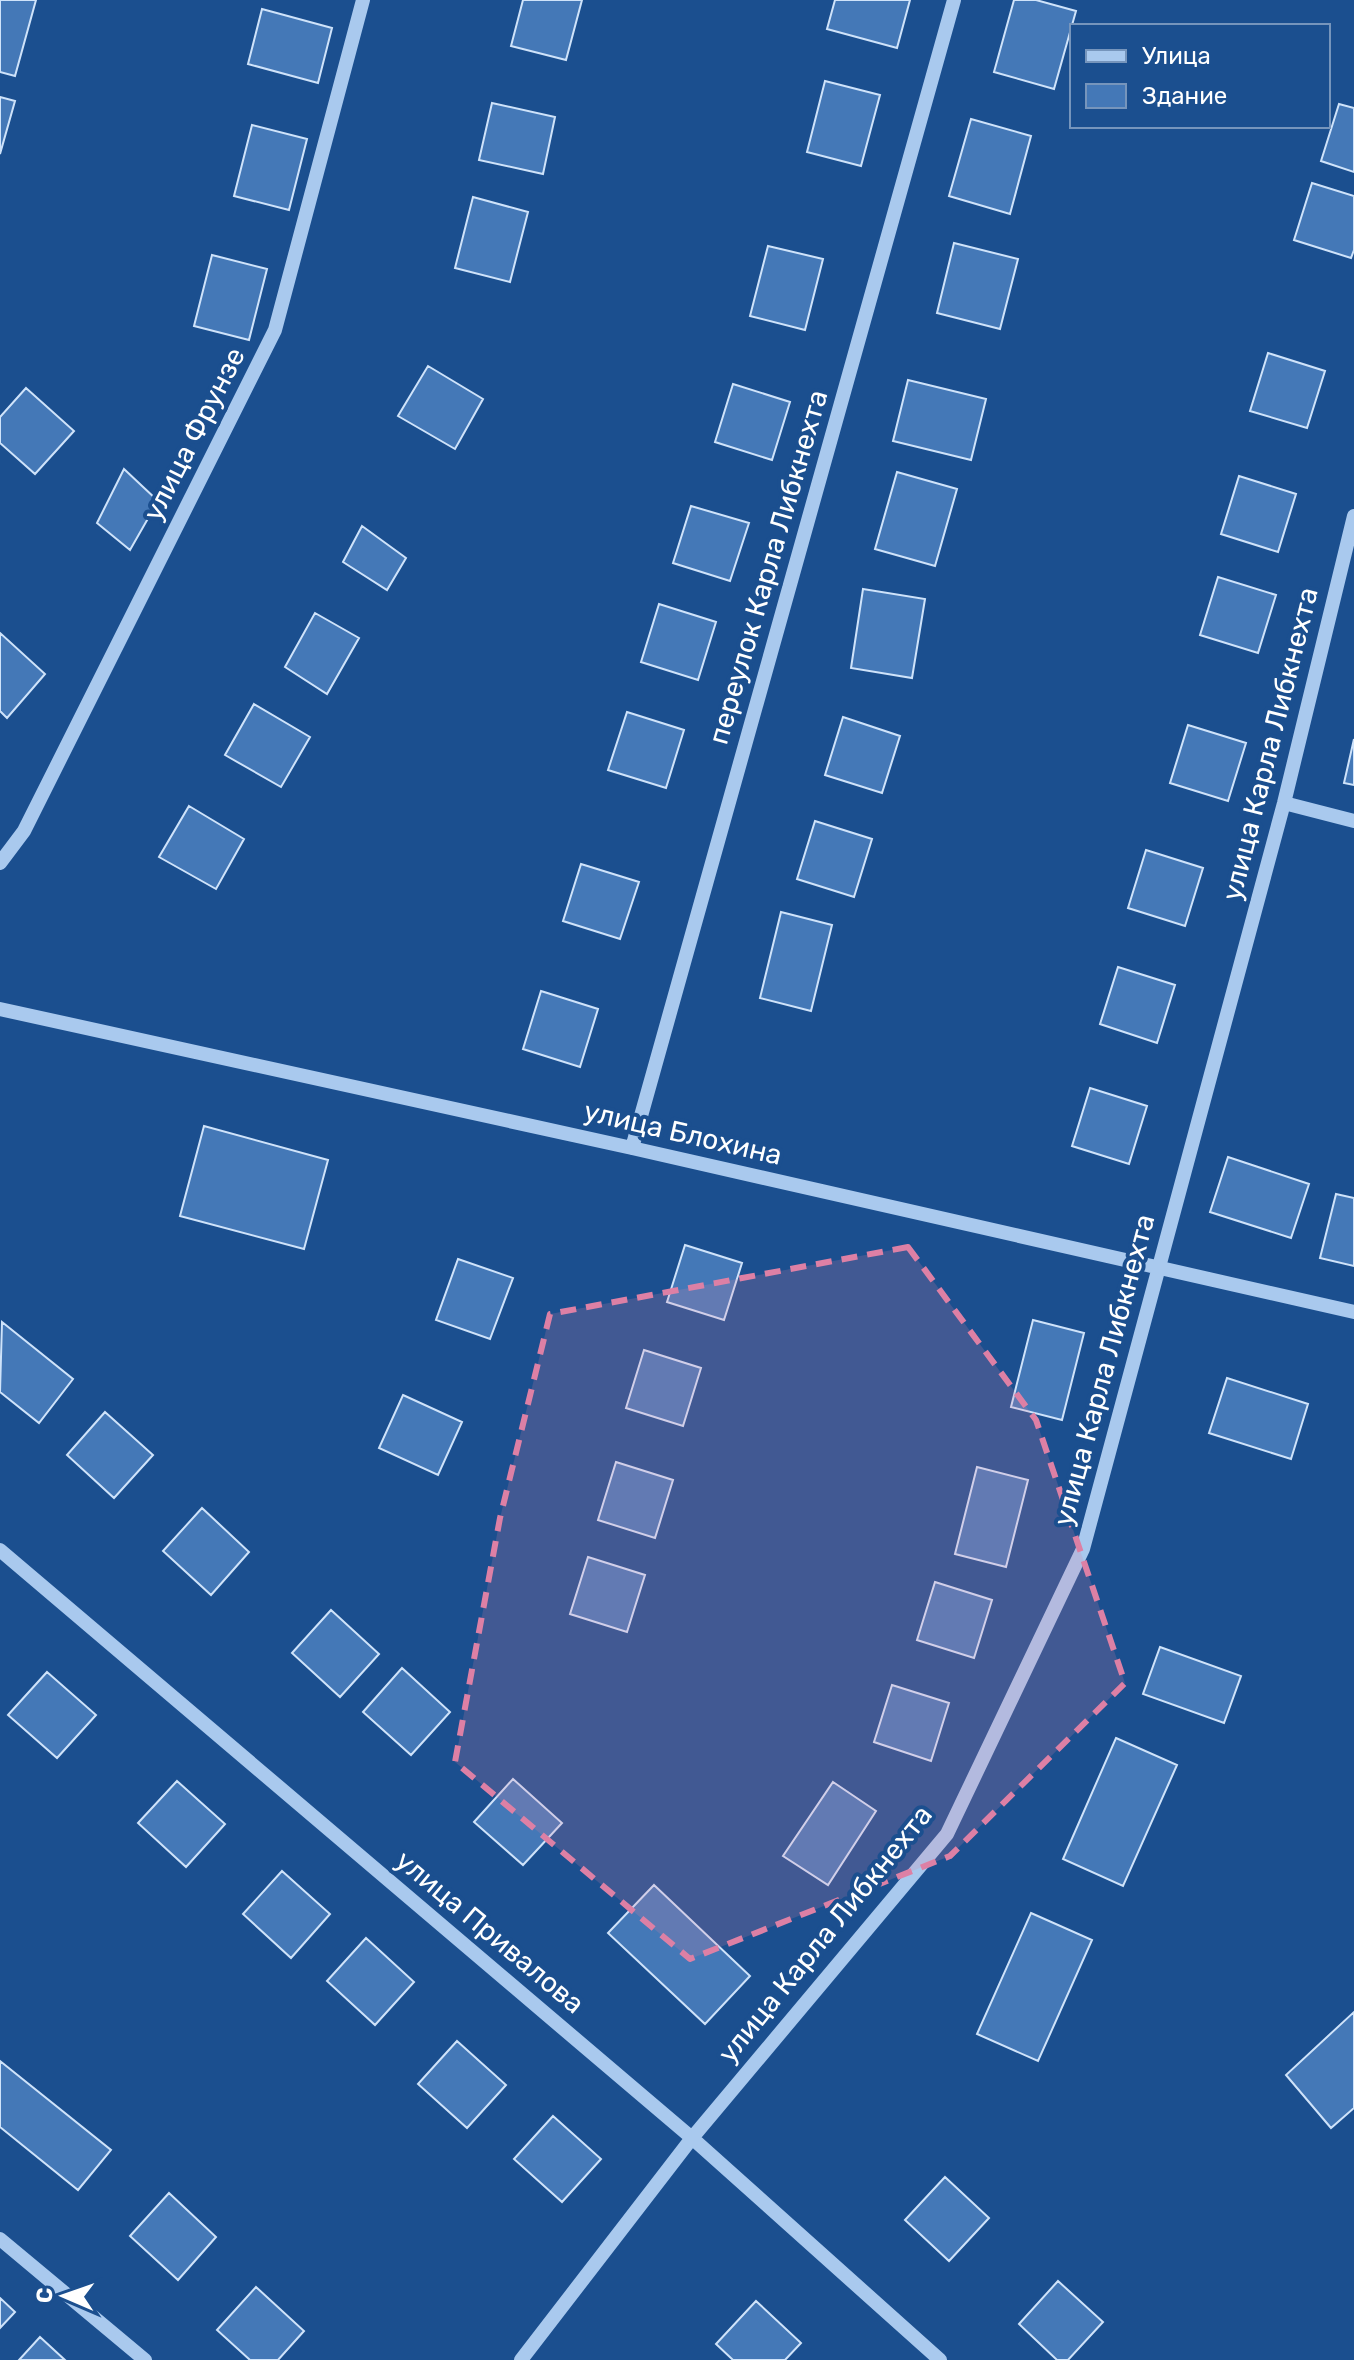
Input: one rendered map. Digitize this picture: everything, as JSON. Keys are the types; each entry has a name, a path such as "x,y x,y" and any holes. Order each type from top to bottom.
{"street":[{"name":"улица Фрунзе","path":"0,863 24,831 275,330 363,0"},
{"name":"переулок Карла Либкнехта","path":"632,1148 954,0"},
{"name":"улица Карла Либкнехта","path":"521,2360 692,2138 947,1834 1083,1549 1284,803 1354,516"},
{"path":"1284,803 1354,821"},
{"name":"улица Блохина","path":"0,1009 1354,1312"},
{"name":"улица Привалова","path":"0,1550 692,2138 940,2360"},
{"path":"0,2239 145,2360"}],"highlighted area":[{"path":"908,1247 1036,1420 1125,1683 950,1856 690,1959 455,1762 500,1518 550,1314"}],"building":[{"path":"0,0 36,0 15,76 0,72"},
{"path":"523,0 582,0 566,60 511,46"},
{"path":"835,0 910,0 897,48 827,29"},
{"path":"1014,0 1036,0 1076,11 1054,89 994,72"},
{"path":"262,9 332,28 318,83 248,64"},
{"path":"825,81 880,95 861,166 807,152"},
{"path":"0,97 15,101 0,154"},
{"path":"492,103 555,117 543,174 479,160"},
{"path":"1339,104 1354,108 1354,172 1321,161"},
{"path":"971,119 1031,136 1010,214 949,196"},
{"path":"252,125 307,139 289,210 234,196"},
{"path":"1312,183 1354,196 1354,250 1351,258 1294,240"},
{"path":"473,197 528,212 510,282 455,268"},
{"path":"954,243 1018,259 1000,329 937,313"},
{"path":"768,246 823,259 805,330 750,316"},
{"path":"212,255 267,269 249,340 194,326"},
{"path":"1268,353 1325,371 1307,428 1250,411"},
{"path":"428,366 483,399 455,449 398,416"},
{"path":"908,380 986,399 971,460 893,441"},
{"path":"733,384 790,402 772,460 715,442"},
{"path":"26,388 74,431 35,474 0,443 0,417"},
{"path":"124,469 158,501 130,550 97,523"},
{"path":"897,472 957,489 935,566 875,549"},
{"path":"1239,476 1296,494 1278,552 1221,534"},
{"path":"691,506 749,523 730,581 673,563"},
{"path":"362,526 406,558 387,590 343,562"},
{"path":"1218,577 1276,595 1258,653 1200,635"},
{"path":"863,589 925,599 912,678 851,668"},
{"path":"659,604 716,622 698,680 641,662"},
{"path":"315,613 359,638 327,694 285,667"},
{"path":"0,633 45,674 7,718 0,711"},
{"path":"254,704 310,737 281,787 225,755"},
{"path":"627,712 684,730 666,788 608,770"},
{"path":"843,717 900,736 882,793 825,775"},
{"path":"1188,725 1246,743 1228,801 1170,783"},
{"path":"1354,739 1354,785 1344,783"},
{"path":"189,806 244,839 216,889 159,857"},
{"path":"815,821 872,839 854,897 797,879"},
{"path":"1146,850 1203,868 1185,926 1128,908"},
{"path":"581,864 639,882 620,939 563,921"},
{"path":"781,912 832,925 811,1011 760,998"},
{"path":"1118,967 1175,985 1157,1043 1100,1024"},
{"path":"541,991 598,1009 580,1067 523,1049"},
{"path":"1090,1088 1147,1106 1129,1164 1072,1146"},
{"path":"204,1126 328,1160 304,1249 180,1216"},
{"path":"1228,1157 1309,1184 1291,1238 1210,1212"},
{"path":"1336,1194 1354,1198 1354,1266 1320,1258"},
{"path":"685,1245 742,1263 724,1320 667,1302"},
{"path":"458,1259 513,1278 490,1339 436,1320"},
{"path":"1033,1320 1084,1333 1062,1420 1011,1407"},
{"path":"2,1322 73,1379 39,1423 0,1392"},
{"path":"644,1350 701,1368 683,1426 626,1408"},
{"path":"1227,1378 1308,1404 1291,1459 1209,1433"},
{"path":"403,1395 462,1422 438,1475 379,1448"},
{"path":"105,1412 153,1455 114,1498 67,1455"},
{"path":"616,1462 673,1480 655,1538 598,1520"},
{"path":"977,1467 1028,1480 1006,1567 955,1554"},
{"path":"202,1508 249,1552 211,1595 163,1551"},
{"path":"588,1557 645,1575 627,1632 570,1614"},
{"path":"935,1582 992,1600 974,1658 917,1640"},
{"path":"331,1610 379,1654 340,1697 292,1653"},
{"path":"1160,1647 1241,1676 1224,1723 1143,1694"},
{"path":"402,1668 450,1712 411,1755 363,1712"},
{"path":"47,1672 96,1715 57,1758 8,1715"},
{"path":"892,1685 949,1703 931,1761 874,1742"},
{"path":"1116,1738 1177,1765 1123,1886 1063,1859"},
{"path":"513,1779 562,1823 523,1865 474,1822"},
{"path":"177,1781 225,1824 186,1867 138,1823"},
{"path":"833,1782 876,1811 828,1885 783,1856"},
{"path":"282,1871 330,1914 291,1958 243,1914"},
{"path":"654,1885 750,1976 705,2024 608,1933"},
{"path":"1031,1913 1092,1940 1038,2061 977,2034"},
{"path":"366,1938 414,1982 375,2025 327,1981"},
{"path":"1354,2012 1354,2108 1331,2128 1286,2075"},
{"path":"457,2041 506,2085 467,2128 418,2084"},
{"path":"0,2061 111,2150 78,2190 0,2127"},
{"path":"553,2116 601,2159 562,2202 514,2159"},
{"path":"945,2177 989,2218 949,2261 905,2220"},
{"path":"169,2193 216,2237 178,2280 130,2236"},
{"path":"1058,2281 1103,2322 1068,2360 1057,2360 1019,2324"},
{"path":"256,2287 304,2331 278,2360 250,2360 217,2330"},
{"path":"0,2298 15,2312 0,2328"},
{"path":"756,2301 801,2343 785,2360 733,2360 716,2344"},
{"path":"40,2337 65,2360 19,2360"}]}
